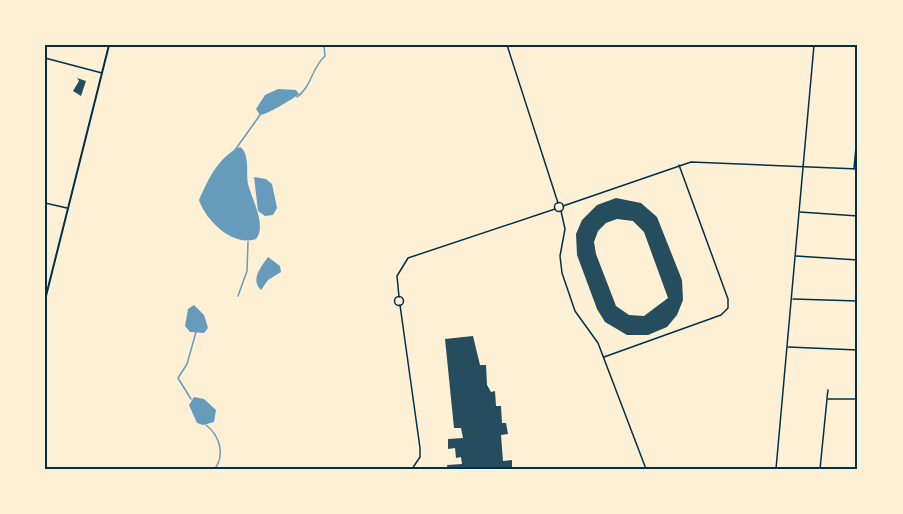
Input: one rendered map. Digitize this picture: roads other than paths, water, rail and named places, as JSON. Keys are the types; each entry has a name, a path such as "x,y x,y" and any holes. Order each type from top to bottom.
{"main road":[{"path":"45,300 109,45"}],"street":[{"path":"507,45 558,203 563,206"},
{"path":"776,469 814,45"},
{"path":"45,58 102,73"},
{"path":"854,169 858,126"},
{"path":"646,469 595,337 572,305 562,273 560,256 565,229 561,211 563,206 679,165 709,161 858,169"},
{"path":"604,357 721,315 728,308 728,299 679,165"},
{"path":"45,203 68,208"},
{"path":"555,209 558,203"},
{"path":"400,305 404,302 399,297 397,276 408,258 555,209 561,211"},
{"path":"799,212 858,216"},
{"path":"795,256 858,260"},
{"path":"399,297 395,301 400,305 420,448 420,457 412,469"},
{"path":"791,299 858,301"},
{"path":"787,347 858,350"},
{"path":"820,469 828,390"},
{"path":"827,399 858,399"}],"water":[{"path":"278,89 296,90 299,94 260,115 256,109 265,95"},
{"path":"240,147 245,154 248,184 258,212 260,227 256,239 238,239 230,236 214,224 199,200 220,163 232,151"},
{"path":"254,177 266,179 272,184 277,208 273,215 265,216 258,211"},
{"path":"268,257 280,266 281,272 268,280 261,290 256,282 260,269"},
{"path":"194,305 204,315 208,328 204,333 190,332 185,326 188,309"},
{"path":"194,397 204,399 216,410 214,422 203,425 197,423 189,405"}],"waterway":[{"path":"297,97 302,93 325,56 324,45"},
{"path":"235,150 260,115"},
{"path":"238,296 247,271 248,242"},
{"path":"191,399 178,378 187,364 196,332"},
{"path":"206,425 215,434 220,445 220,457 215,469"}]}
